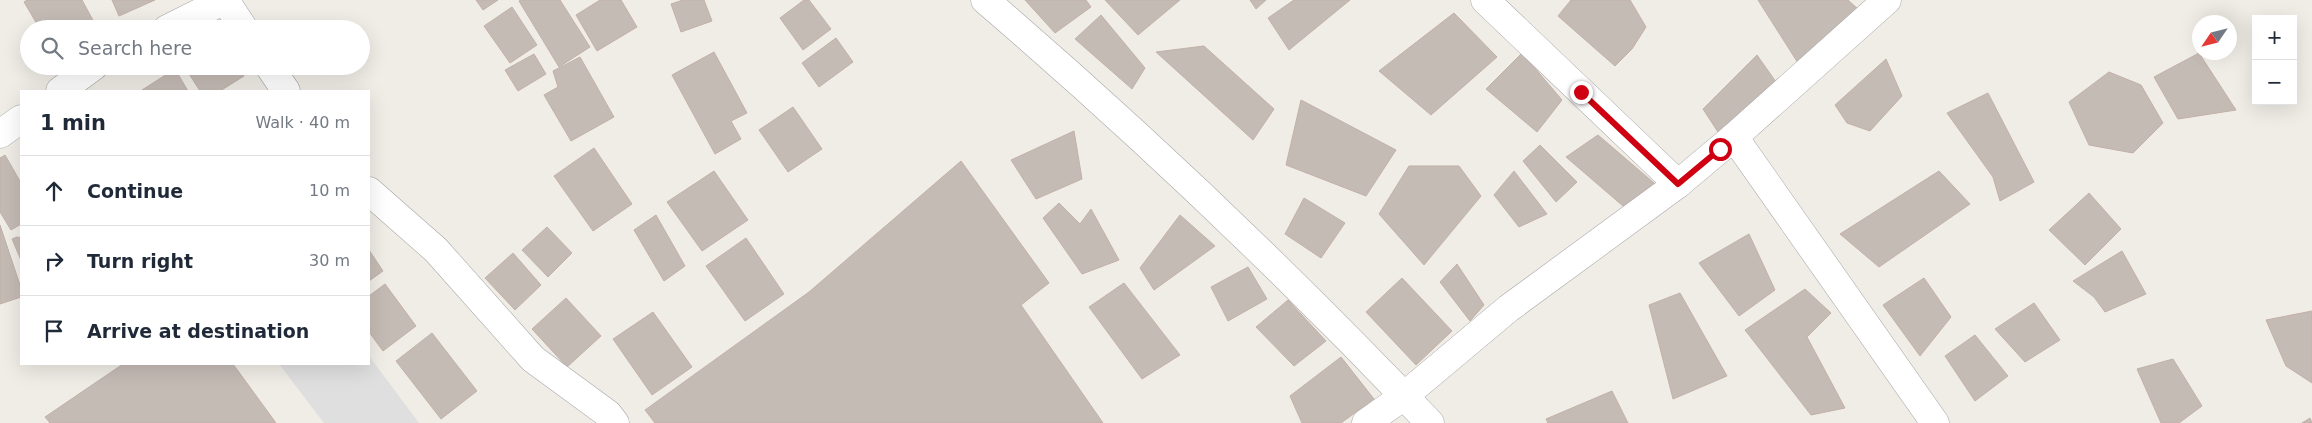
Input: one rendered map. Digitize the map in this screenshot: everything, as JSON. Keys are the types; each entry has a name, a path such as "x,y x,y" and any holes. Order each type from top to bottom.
{"street":[{"path":"185,20 225,0 238,20"},
{"path":"985,0 1090,91 1282,273 1430,423"},
{"path":"1485,0 1678,184"},
{"path":"1366,423 1404,396 1509,308 1678,184 1734,137 1887,0"},
{"path":"61,90 82,75"},
{"path":"275,75 285,90"},
{"path":"0,134 20,120"},
{"path":"1734,137 1935,423"},
{"path":"370,192 436,250 533,359 608,414 615,423"}],"shaded area":[{"path":"370,357 419,423 324,423 280,365 370,365"}],"building":[{"path":"27,0 82,0 93,20 35,20 24,2"},
{"path":"112,0 155,0 119,16"},
{"path":"476,0 498,0 483,10"},
{"path":"560,0 590,47 559,67 519,1"},
{"path":"600,0 621,0 637,27 597,51 576,15"},
{"path":"683,0 704,0 712,21 681,32 671,4"},
{"path":"804,0 809,0 831,29 803,50 780,18"},
{"path":"1025,0 1086,0 1091,7 1055,33"},
{"path":"1105,0 1180,0 1138,35"},
{"path":"1250,0 1266,0 1256,9"},
{"path":"1294,0 1350,0 1289,50 1268,18"},
{"path":"1571,0 1630,0 1646,27 1632,49 1615,66 1558,16"},
{"path":"1758,0 1848,0 1859,10 1798,63"},
{"path":"512,7 537,45 510,63 484,26"},
{"path":"1454,13 1497,57 1431,115 1379,71"},
{"path":"1101,15 1145,68 1132,89 1075,39"},
{"path":"836,38 853,62 819,87 802,63"},
{"path":"1204,46 1274,109 1253,140 1156,52"},
{"path":"714,52 747,113 731,121 741,139 715,154 672,75"},
{"path":"1522,53 1562,100 1537,132 1486,89"},
{"path":"534,54 546,74 518,91 505,70"},
{"path":"1757,55 1776,82 1718,132 1703,109"},
{"path":"580,57 614,117 571,141 544,95 558,87 553,71"},
{"path":"2192,57 2192,60 2204,60 2236,110 2178,119 2154,77"},
{"path":"1886,59 1902,96 1870,131 1847,123 1835,105"},
{"path":"2109,72 2141,85 2163,123 2133,153 2089,145 2069,102"},
{"path":"166,75 179,75 187,90 142,90"},
{"path":"190,75 244,76 222,90 199,90"},
{"path":"1988,93 2034,182 2000,201 1993,177 1947,113"},
{"path":"1301,100 1396,150 1366,196 1286,165"},
{"path":"793,107 822,149 788,172 759,130"},
{"path":"1074,131 1082,179 1036,199 1011,160"},
{"path":"1598,135 1654,183 1623,206 1566,157"},
{"path":"1540,145 1577,182 1556,202 1523,161"},
{"path":"594,148 632,204 593,231 554,176"},
{"path":"5,155 20,181 20,225 11,230 0,212 0,158"},
{"path":"961,161 1049,283 1021,305 1103,423 655,423 645,410 809,292"},
{"path":"1409,166 1459,166 1481,196 1424,265 1379,214"},
{"path":"714,171 748,220 702,251 667,202"},
{"path":"1514,171 1547,214 1519,227 1494,195"},
{"path":"1939,171 1970,204 1879,267 1840,234"},
{"path":"2089,193 2121,229 2085,265 2049,230"},
{"path":"1304,198 1345,223 1321,258 1285,234"},
{"path":"1059,203 1080,224 1091,209 1119,260 1082,274 1043,218"},
{"path":"656,215 685,266 664,281 634,230"},
{"path":"1180,215 1215,246 1154,290 1140,268"},
{"path":"0,225 20,285 20,297 0,304"},
{"path":"547,227 572,253 548,277 522,250"},
{"path":"1749,234 1775,290 1739,316 1699,263"},
{"path":"20,238 20,258 12,239"},
{"path":"746,238 784,294 745,321 706,266"},
{"path":"2122,251 2146,294 2105,312 2094,297 2073,281"},
{"path":"370,252 383,271 370,280"},
{"path":"513,253 541,285 515,310 485,278"},
{"path":"1457,264 1484,305 1470,321 1440,282"},
{"path":"1248,267 1267,299 1228,321 1211,287"},
{"path":"1402,278 1452,331 1416,365 1366,312"},
{"path":"1924,278 1951,317 1920,356 1883,305"},
{"path":"1124,283 1180,355 1142,379 1089,307"},
{"path":"385,284 416,326 383,351 370,333 370,295"},
{"path":"1805,289 1831,313 1807,337 1845,408 1811,415 1745,330"},
{"path":"1680,293 1727,376 1673,399 1649,305"},
{"path":"566,298 601,336 567,367 532,329"},
{"path":"1288,300 1326,341 1294,366 1256,327"},
{"path":"2034,303 2060,340 2025,362 1995,329"},
{"path":"2312,311 2312,383 2286,366 2266,320"},
{"path":"653,312 692,367 652,395 613,339"},
{"path":"432,333 477,391 441,419 396,361"},
{"path":"1975,335 2008,376 1975,401 1945,356"},
{"path":"1341,357 1374,399 1341,423 1302,423 1290,396"},
{"path":"2173,359 2202,406 2179,423 2161,423 2137,369"},
{"path":"122,365 234,365 276,423 50,423 45,417"},
{"path":"1612,391 1628,423 1548,423 1546,419"},
{"path":"2310,418 2312,423 2302,423"}],"route":[{"path":"1581,92 1678,184 1720,149"}]}
